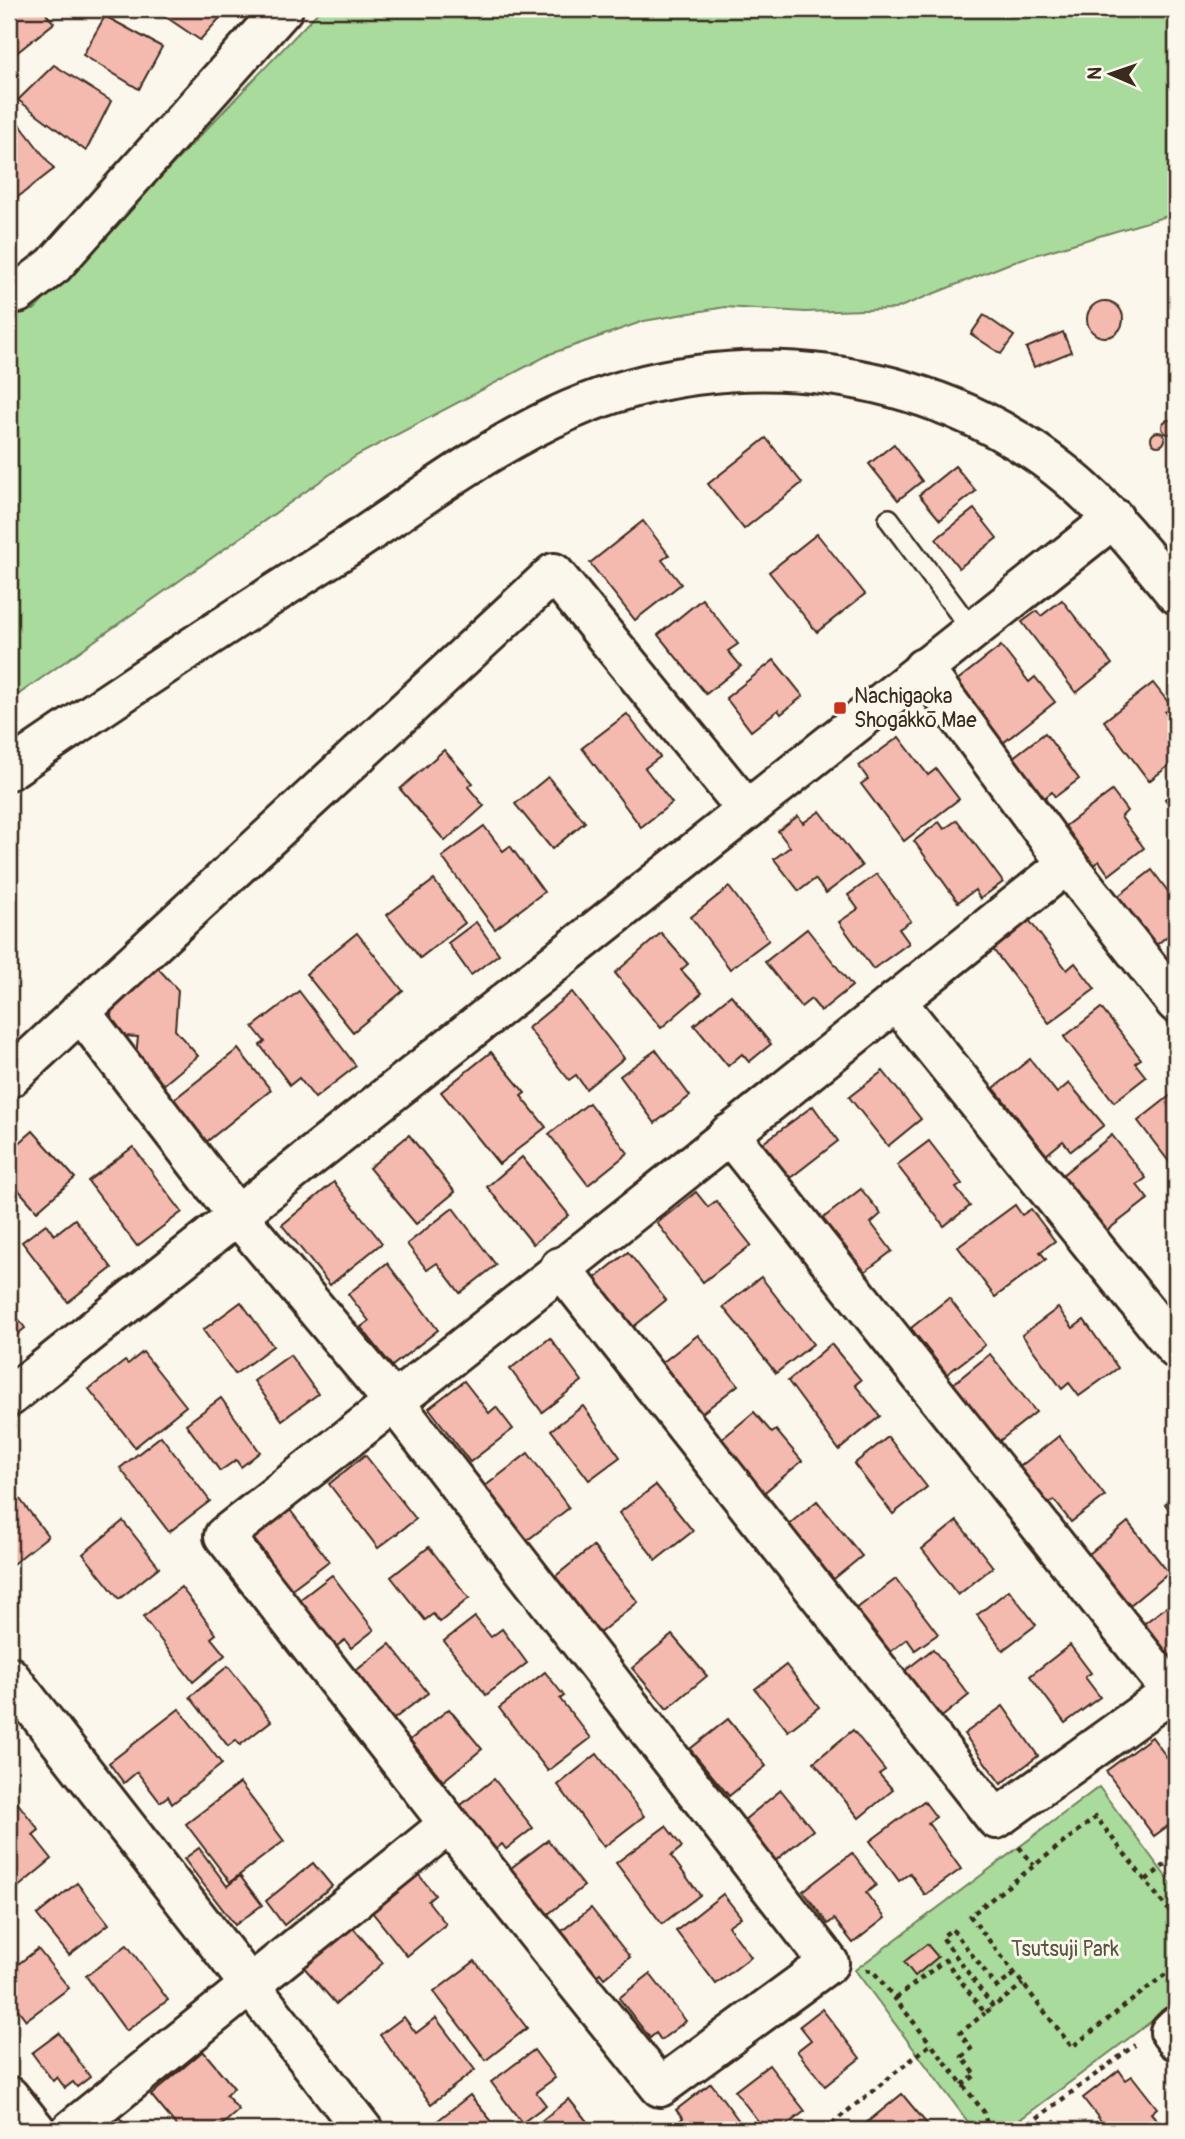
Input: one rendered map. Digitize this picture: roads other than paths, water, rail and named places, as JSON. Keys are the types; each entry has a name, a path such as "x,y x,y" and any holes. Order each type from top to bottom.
{"street":[{"path":"9,293 18,293 54,265 283,9"},
{"path":"9,770 166,663 505,444 571,410 648,384 710,372 777,370 841,377 905,391 953,408 1002,431 1064,473 1114,518 1176,594"},
{"path":"9,1397 1114,518"},
{"path":"9,1078 554,573 747,810"},
{"path":"923,668 1067,864 1176,1003"},
{"path":"80,1011 237,1215 394,1402 830,1963 660,2087 449,1824 224,1535 394,1402 1067,864"},
{"path":"896,1001 1176,1349"},
{"path":"560,1267 996,1819 1172,1692 729,1134"},
{"path":"9,1676 247,1985 363,2130"},
{"path":"71,2130 449,1824"},
{"path":"9,2096 36,2130"}],"lane":[{"path":"889,519 972,630"}],"place":[{"name":"Nachigaoka Shogakkō Mae","path":"840,708"}],"park label":[{"name":"Tsutsuji Park","path":"1065,1949"}]}
